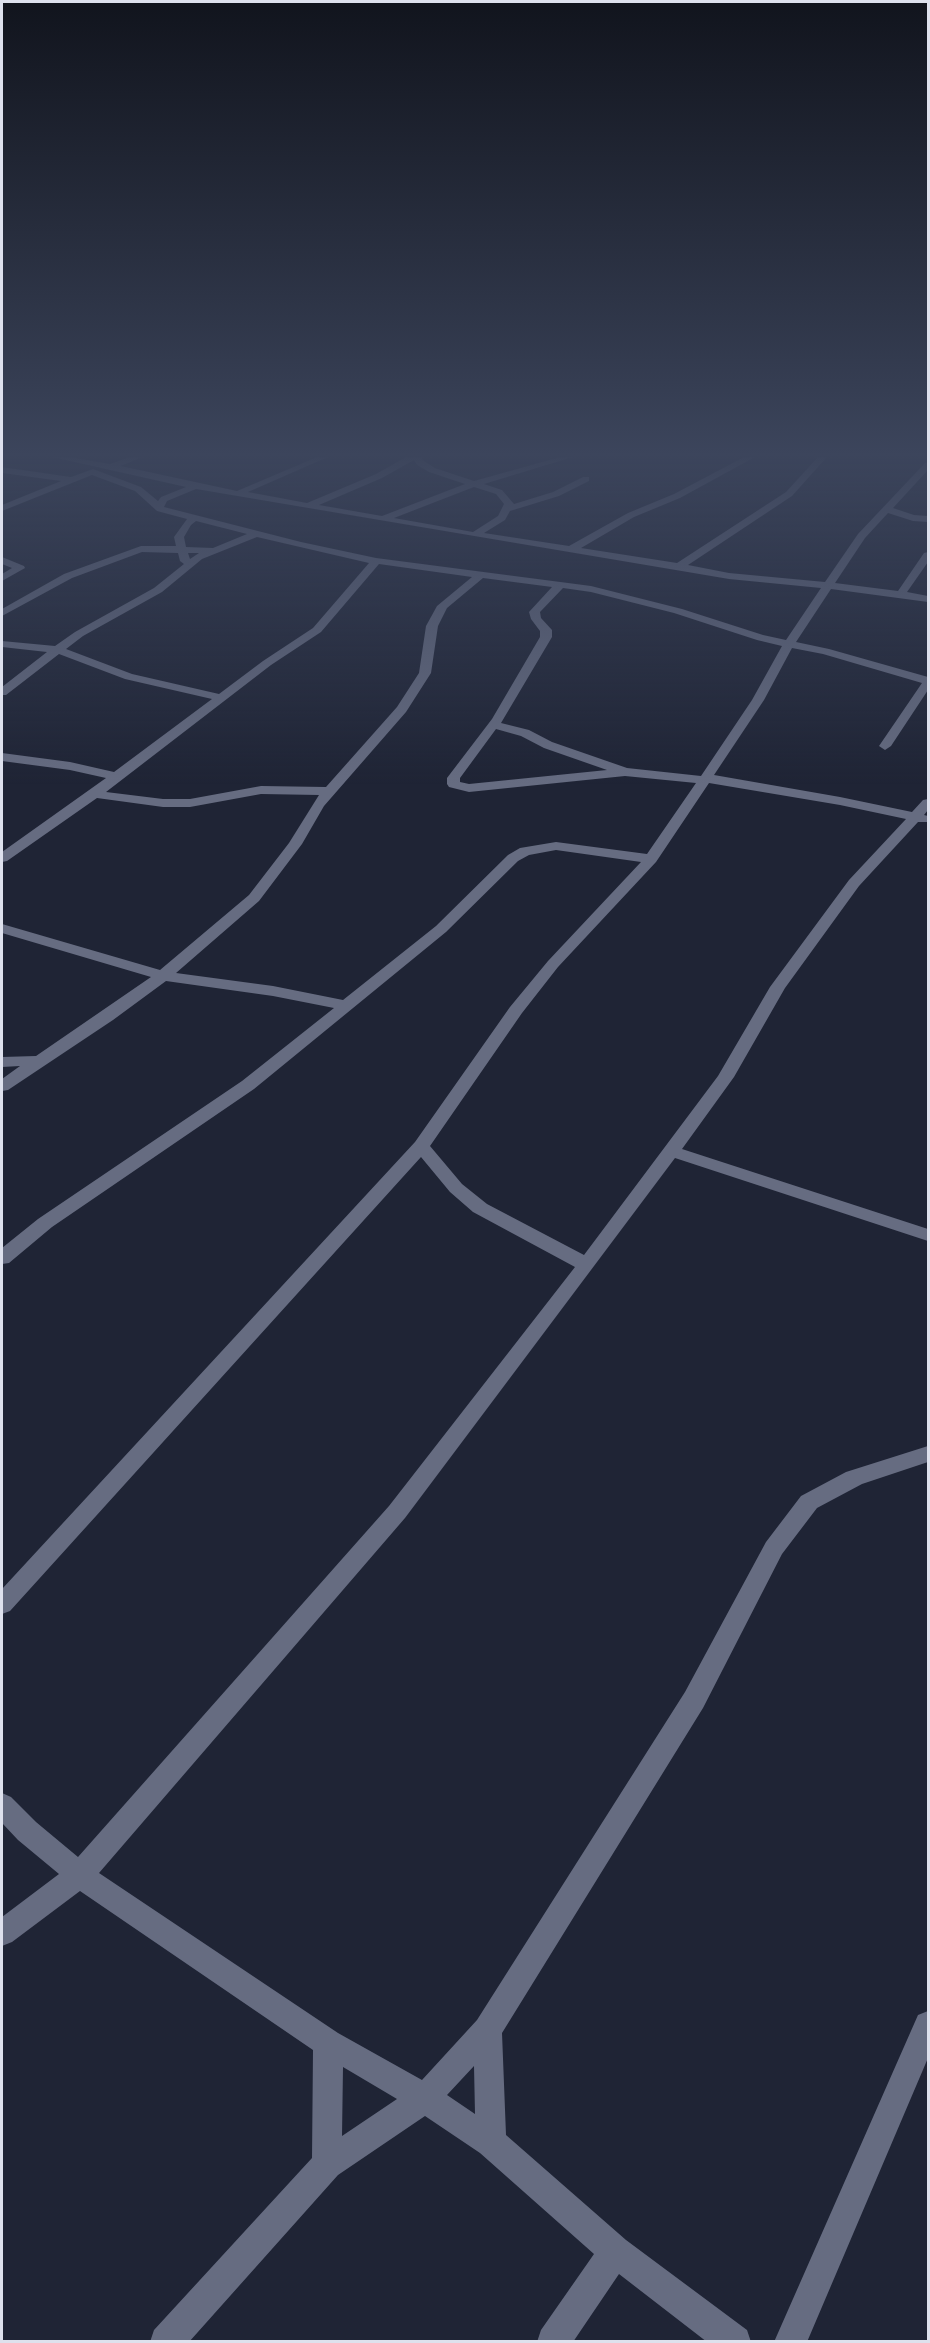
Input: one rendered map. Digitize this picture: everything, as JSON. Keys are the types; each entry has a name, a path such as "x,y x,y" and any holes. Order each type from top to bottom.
{"street":[{"path":"2,578 21,568 17,566"},
{"path":"2,613 68,576 94,566"},
{"path":"2,692 85,629 159,590 185,566"},
{"path":"2,858 94,794 267,663 317,630 371,566"},
{"path":"419,566 561,584 678,610 734,630 825,651 928,681 885,746"},
{"path":"683,566 729,576 796,584 824,591 901,594 928,599"},
{"path":"2,1604 421,1146 516,1010 553,964 651,859 758,700 789,644 841,566"},
{"path":"901,594 920,566"},
{"path":"2,1086 163,976 254,898 295,844 318,804 402,709 425,673 432,626 442,606 481,574"},
{"path":"561,584 534,612 536,619 546,630 546,637 493,724 453,778 454,784 469,788 625,772 706,779 924,813"},
{"path":"2,644 57,650 129,677 222,698"},
{"path":"493,724 525,733 548,745 625,772"},
{"path":"2,757 70,766 117,777"},
{"path":"94,794 163,803 190,803 261,790 330,791"},
{"path":"2,1933 80,1875 397,1512 726,1077 778,987 854,883 924,813"},
{"path":"2,1258 45,1223 248,1085 441,929 513,858 525,850 556,846 651,859"},
{"path":"2,928 163,976 273,991 345,1005"},
{"path":"2,1062 39,1061"},
{"path":"421,1146 456,1188 480,1208 586,1265"},
{"path":"670,1151 928,1235"},
{"path":"166,2342 327,2164 425,2098 487,2030 694,1700 774,1548 809,1502 854,1478 928,1454"},
{"path":"2,1805 27,1831 80,1875 328,2043 425,2098 492,2142 615,2251 735,2342"},
{"path":"487,2030 492,2142"},
{"path":"790,2342 926,2035"},
{"path":"327,2164 328,2043"},
{"path":"553,2342 615,2251"}]}
